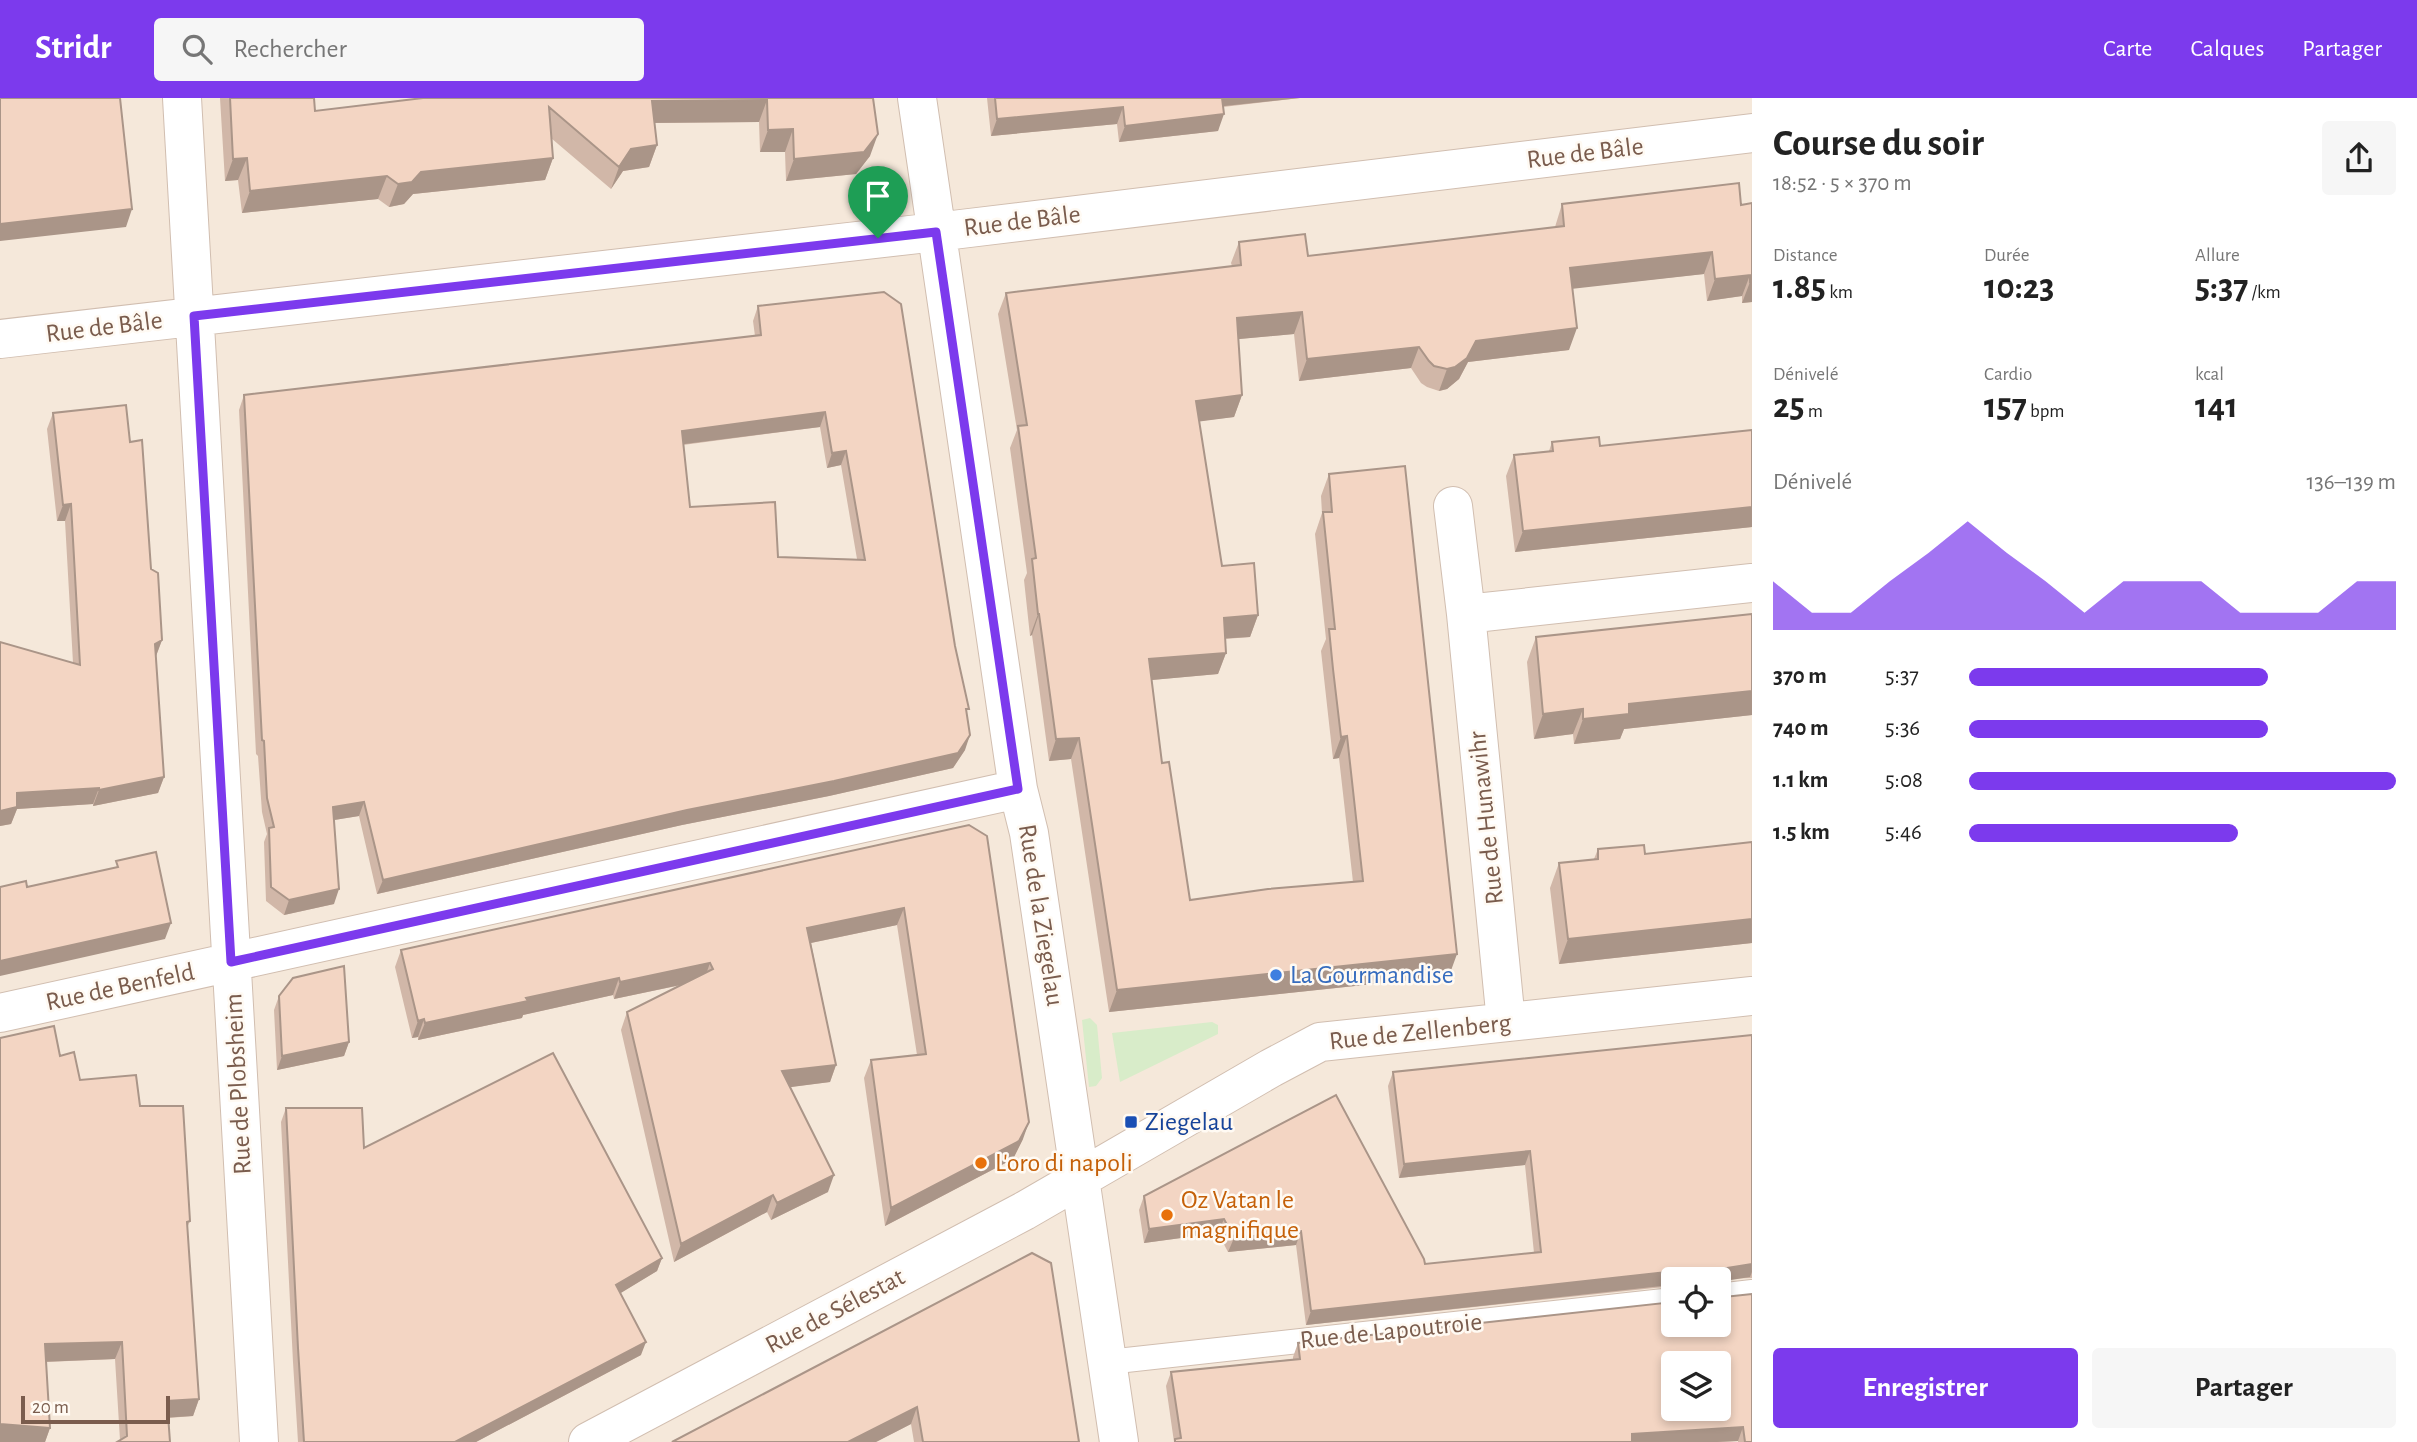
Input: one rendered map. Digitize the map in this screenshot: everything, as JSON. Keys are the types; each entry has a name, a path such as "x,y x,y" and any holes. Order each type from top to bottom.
{"street":[{"name":"Rue de Plobsheim","path":"182,98 259,1442"},
{"name":"Rue de la Ziegelau","path":"917,98 1018,789 1029,833 1119,1442"},
{"name":"Rue de Bâle","path":"0,339 936,232 1752,133"},
{"name":"Rue de Hunawihr","path":"1453,506 1506,1022"},
{"path":"1466,614 1752,583"},
{"name":"Rue de Benfeld","path":"0,1013 1018,789"},
{"name":"Rue de Zellenberg","path":"1080,1177 1320,1042 1752,996"},
{"name":"Rue de Sélestat","path":"588,1442 1024,1211 1080,1177"}],"lane":[{"path":"1731,1294 1752,1292"},
{"name":"Rue de Lapoutroie","path":"1108,1362 1661,1301"}],"shaded area":[{"path":"0,98 1752,98 1752,1442 0,1442"}],"green space":[{"path":"1090,1018 1097,1025 1102,1078 1096,1086 1089,1087 1082,1020"},
{"path":"1212,1022 1218,1025 1218,1034 1120,1082 1112,1033"}],"building":[{"path":"0,98 120,98 132,209 0,224"},
{"path":"230,98 314,98 315,111 423,98 873,98 878,134 864,152 794,159 793,129 768,130 767,100 652,101 657,145 631,149 619,167 549,107 553,158 421,172 412,182 398,184 387,176 250,191 247,158 233,159"},
{"path":"995,98 1222,98 1224,114 1125,126 1123,107 997,119"},
{"path":"1739,183 1741,205 1752,203 1752,281 1750,282 1750,275 1715,279 1712,252 1570,268 1577,328 1476,341 1467,358 1455,367 1447,369 1434,366 1419,347 1307,359 1302,312 1237,318 1242,395 1196,401 1222,566 1254,563 1258,615 1224,618 1226,653 1149,659 1162,763 1169,762 1190,900 1268,889 1363,881 1347,736 1341,737 1333,669 1329,629 1335,629 1323,512 1332,512 1329,474 1405,466 1457,954 1117,990 1079,738 1056,739 1038,614 1032,559 1036,558 1018,426 1027,425 1006,293 1241,265 1239,242 1305,234 1308,256 1564,226 1562,204"},
{"path":"884,292 901,304 955,646 969,709 966,709 970,735 958,753 687,810 383,880 364,802 333,807 339,889 289,900 271,887 269,828 274,827 267,798 262,740 244,395 761,335 758,306","holes":["825,412 832,453 846,451 865,560 778,557 775,502 690,507 682,431"]},
{"path":"126,405 130,442 142,440 151,569 158,573 162,640 155,644 164,777 99,790 17,793 17,807 0,811 0,642 80,665 71,504 63,505 53,413"},
{"path":"1752,430 1752,507 1523,531 1514,455 1553,451 1552,442 1599,437 1600,446"},
{"path":"1752,614 1752,691 1629,704 1629,714 1583,719 1583,709 1543,714 1536,637"},
{"path":"969,825 987,836 1029,1122 1019,1141 891,1208 871,1060 926,1054 904,908 807,928 836,1065 782,1071 834,1175 777,1203 773,1195 681,1244 627,1012 713,969 710,963 620,982 619,978 425,1023 424,1019 418,1021 401,950"},
{"path":"1752,842 1752,919 1568,939 1559,863 1598,859 1598,849 1644,845 1645,854"},
{"path":"156,852 171,923 0,961 0,887 26,881 27,887 118,867 116,861"},
{"path":"344,966 349,1042 282,1056 279,996 293,978"},
{"path":"54,1026 60,1056 74,1052 80,1080 136,1075 140,1106 183,1106 190,1221 187,1222 199,1399 167,1401 170,1442 117,1442 127,1436 122,1342 45,1344 50,1428 0,1424 0,1038"},
{"path":"1752,1035 1752,1264 1731,1267 1661,1267 1661,1273 1311,1311 1301,1231 1234,1238 1224,1219 1149,1229 1144,1196 1336,1095 1425,1264 1541,1252 1530,1151 1404,1164 1393,1072"},
{"path":"553,1053 662,1258 616,1285 646,1342 455,1442 304,1442 286,1108 362,1108 364,1148"},
{"path":"1032,1253 1051,1263 1079,1442 923,1442 917,1407 848,1442 672,1442"},
{"path":"1752,1294 1752,1442 1745,1442 1743,1427 1632,1434 1632,1442 1175,1442 1175,1439 1181,1438 1171,1372 1300,1359 1298,1343 1661,1303 1661,1337 1731,1337 1731,1296"}],"place":[{"name":"La Gourmandise","path":"1276,975"},
{"name":"Ziegelau","path":"1131,1122"},
{"name":"L'oro di napoli","path":"981,1163"},
{"name":"Oz Vatan le magnifique","path":"1167,1215"}],"route":[{"path":"936,232 1018,789 231,962 194,316 878,238 936,232"}]}
